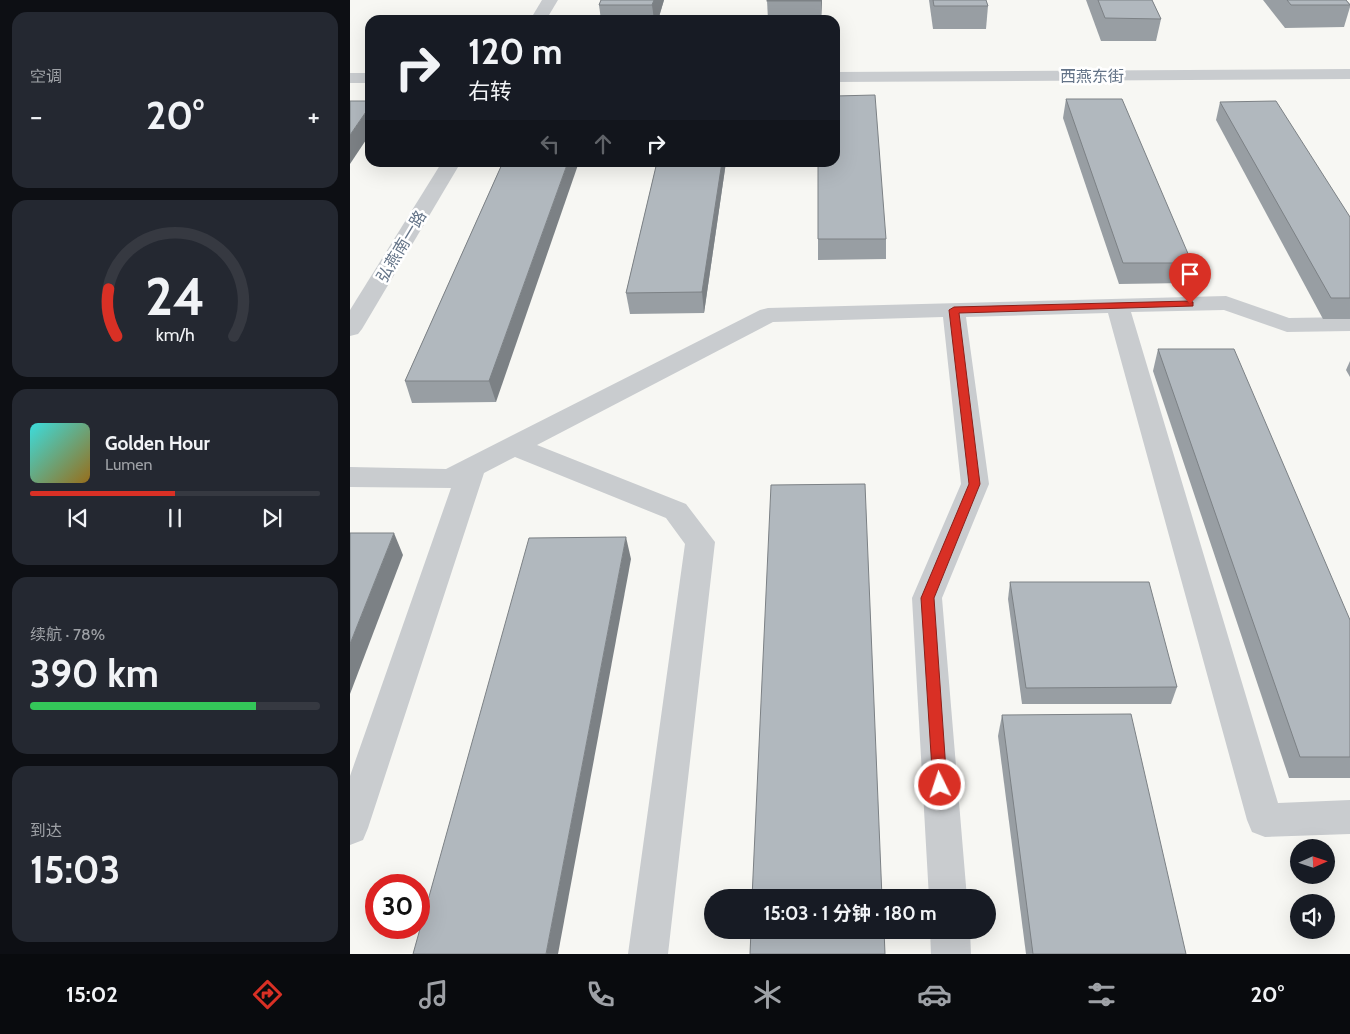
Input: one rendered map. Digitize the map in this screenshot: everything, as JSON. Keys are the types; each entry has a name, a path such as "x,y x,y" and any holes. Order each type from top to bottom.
{"street":[{"path":"541,15 550,0"},
{"name":"西燕东街","path":"840,77 1350,74"},
{"path":"350,78 365,78"},
{"name":"弘燕南一路","path":"350,329 449,167"},
{"path":"350,476 450,479 768,315 1226,303 1287,325 1350,324"},
{"path":"1118,306 1266,820 1350,818"},
{"path":"947,889 927,598 975,484 954,310"},
{"path":"514,446 676,511 700,542 648,954"},
{"path":"350,828 472,467"},
{"path":"950,939 951,954"}],"building":[{"path":"601,0 654,0 652,5 599,5"},
{"path":"821,0 821,1 767,1"},
{"path":"933,0 986,0 988,6 934,6"},
{"path":"1098,0 1152,0 1161,19 1105,18"},
{"path":"1287,0 1346,0 1350,5 1291,5"},
{"path":"875,95 886,239 818,239 818,167 840,167 840,96"},
{"path":"1066,99 1122,99 1192,263 1123,263"},
{"path":"350,101 365,101 365,113 350,135"},
{"path":"1276,101 1350,217 1350,298 1331,298 1220,102"},
{"path":"501,167 566,167 489,381 405,381"},
{"path":"656,167 721,167 702,292 626,293"},
{"path":"1158,349 1234,349 1350,620 1350,757 1300,757"},
{"path":"865,484 882,889 752,889 771,485"},
{"path":"350,533 394,533 350,644"},
{"path":"626,537 546,954 413,954 417,939 430,939 430,893 529,538"},
{"path":"1010,582 1149,582 1177,687 1026,688"},
{"path":"1131,714 1186,954 1033,954 1002,715"},
{"path":"751,939 884,939 885,954 750,954"}],"route":[{"path":"940,785 927,598 975,484 954,310 1190,304"}]}
